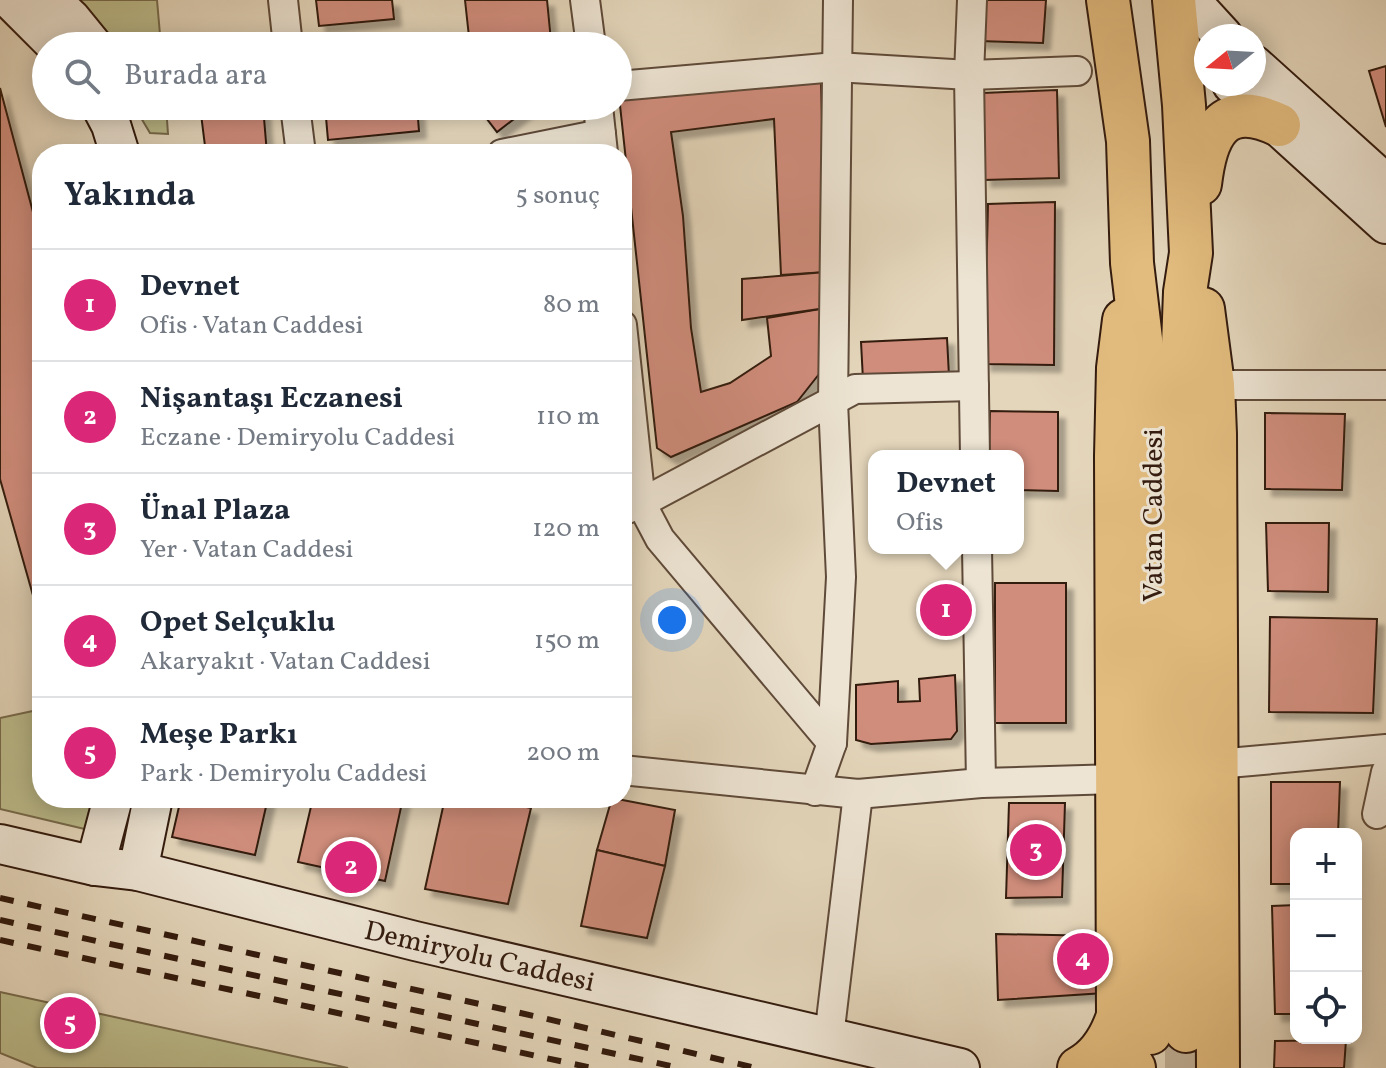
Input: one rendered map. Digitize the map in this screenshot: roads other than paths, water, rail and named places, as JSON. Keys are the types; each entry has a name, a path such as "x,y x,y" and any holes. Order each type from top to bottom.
{"main road":[{"path":"11,0 43,32"},
{"path":"51,0 82,32"},
{"path":"1113,5 1187,25"},
{"name":"Vatan Caddesi","path":"1113,5 1128,141 1132,263 1152,432 1176,1046"},
{"name":"Vatan Caddesi","path":"1176,1046 1182,385 1185,292 1191,253 1184,105 1187,25"},
{"path":"1128,141 1131,87 1137,75 1156,70 1171,75 1182,86 1184,105"},
{"path":"1266,78 1384,209"},
{"path":"1246,96 1384,209"},
{"path":"1176,1046 1217,764 1213,385 1209,345 1191,253 1208,141 1216,130 1238,117 1252,115 1279,125"},
{"path":"108,120 117,144"},
{"path":"131,120 139,144"},
{"path":"1132,263 1123,322 1116,411 1117,779 1176,1046"},
{"path":"95,866 110,808"},
{"path":"138,871 151,808"},
{"name":"Demiryolu Caddesi","path":"0,844 95,866 138,871 415,941 960,1068"},
{"path":"1079,1068 1100,1051 1113,1030 1176,1046"}],"street":[{"path":"283,0 286,32"},
{"path":"585,0 589,32"},
{"path":"815,791 832,743 841,577 833,402 838,0"},
{"path":"972,0 969,75 975,450"},
{"path":"632,85 836,67 969,75 1077,71"},
{"path":"297,120 300,144"},
{"path":"599,120 602,144"},
{"path":"1213,385 1386,385"},
{"path":"832,743 632,507 855,389 974,386"},
{"path":"977,554 981,783"},
{"path":"1217,764 1386,749"},
{"path":"632,771 858,794 981,783 1117,779"},
{"path":"1377,814 1386,772"},
{"path":"829,1037 858,794"}],"tunnel":[{"path":"1186,1031 1186,1068"}],"railway":[{"path":"0,898 756,1068"},
{"path":"0,920 680,1068"},
{"path":"0,940 592,1068"}],"place":[{"name":"Devnet","path":"946,610"},
{"name":"Ünal Plaza","path":"1036,850"},
{"name":"Nişantaşı Eczanesi","path":"351,867"},
{"name":"Opet Selçuklu","path":"1083,959"},
{"name":"Meşe Parkı","path":"70,1023"}]}
